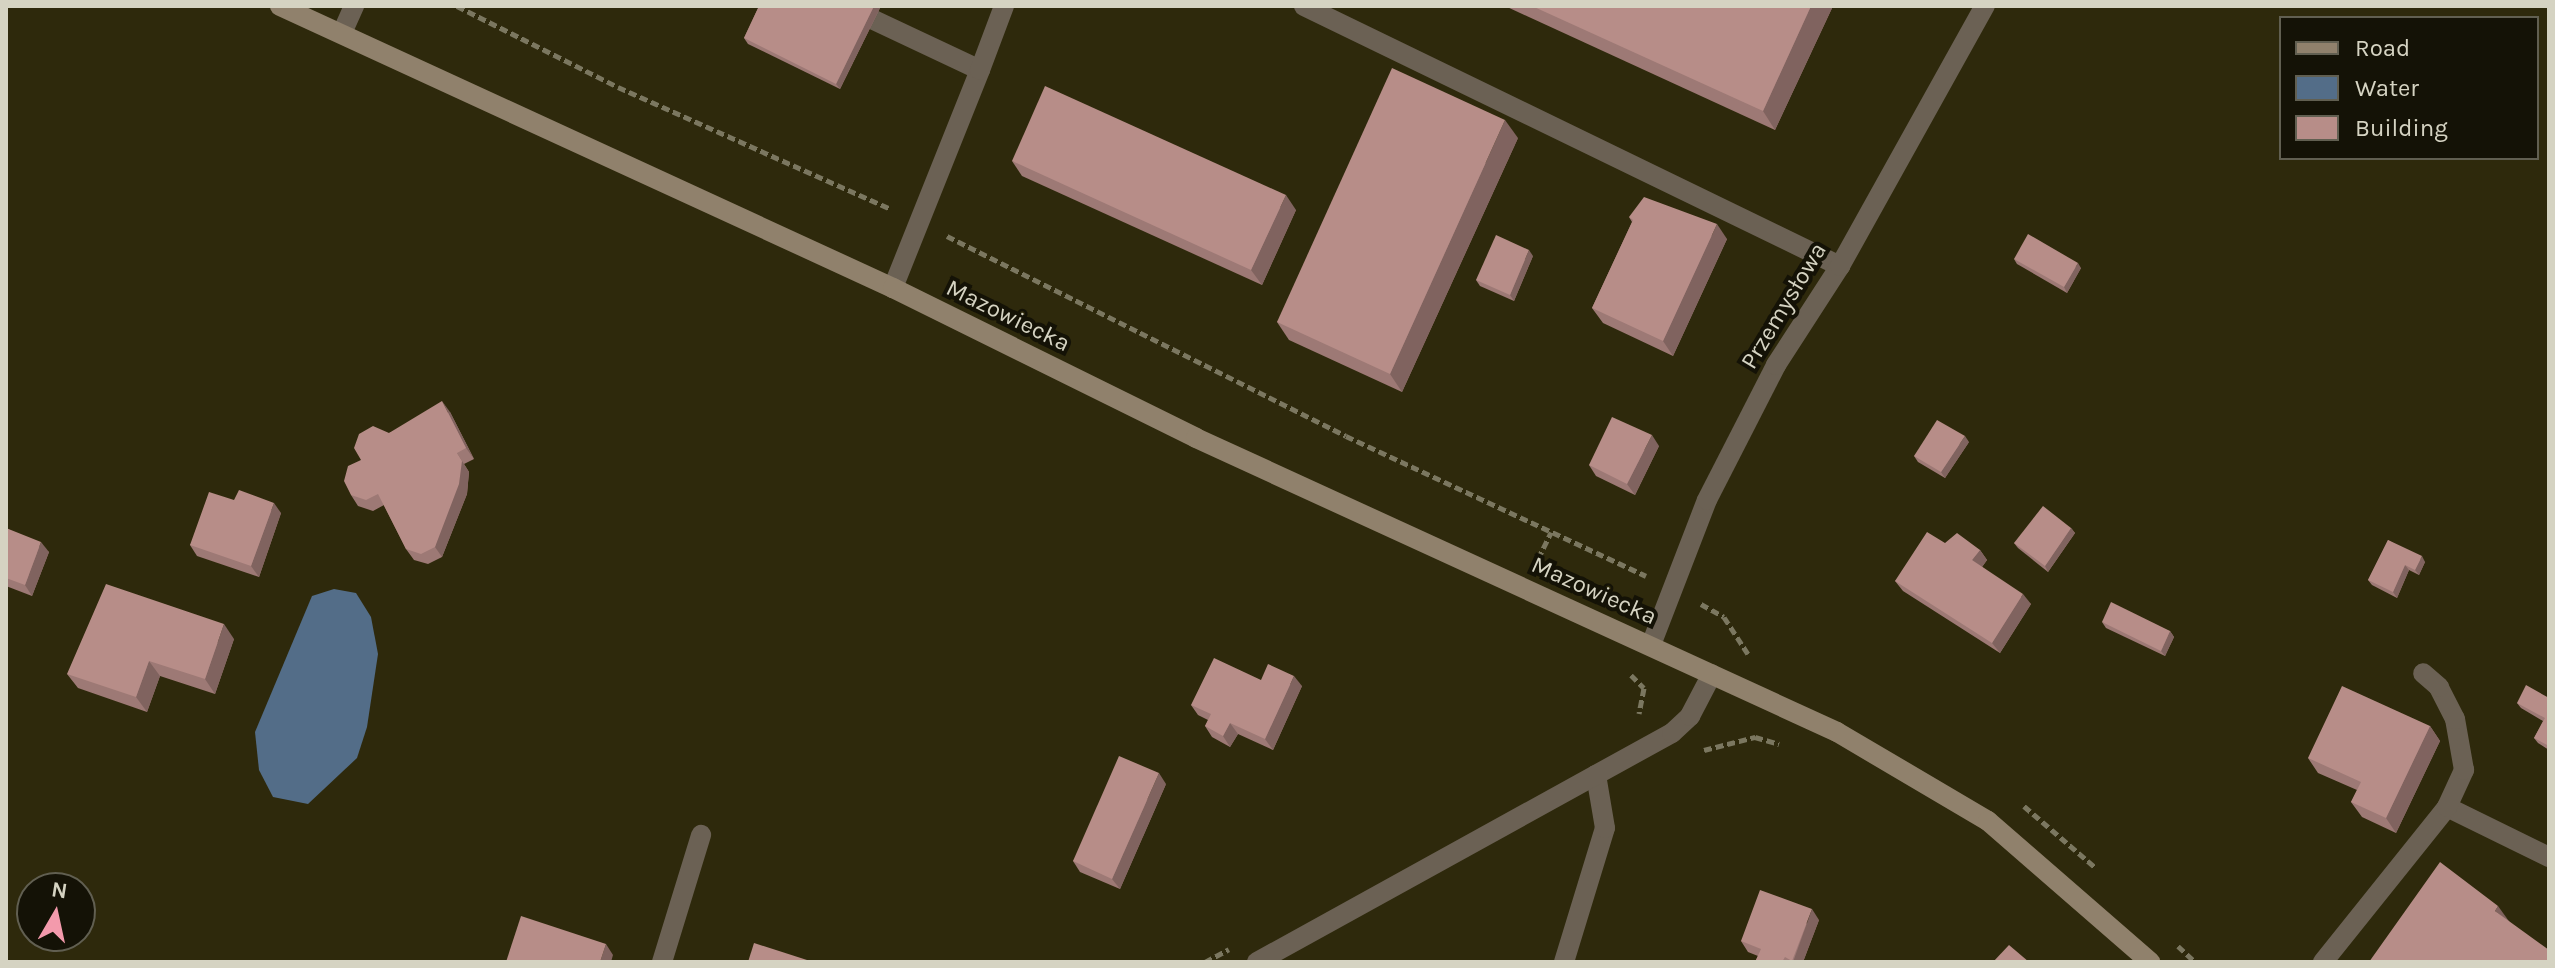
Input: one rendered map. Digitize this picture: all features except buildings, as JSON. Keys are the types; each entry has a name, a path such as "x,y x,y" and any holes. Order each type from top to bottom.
{"main road":[{"name":"Mazowiecka","path":"280,6 893,288 1196,438 1837,732 1988,821 2150,962"}],"street":[{"path":"342,33 354,6"},
{"path":"844,6 980,70"},
{"path":"893,288 1004,6"},
{"path":"1304,6 1840,266"},
{"name":"Przemysłowa","path":"1651,645 1707,500 1776,365 1840,266 1985,6"},
{"path":"2323,962 2447,807 2464,770 2455,719 2439,687 2423,673"},
{"path":"1257,962 1672,733 1690,716 1712,674"},
{"path":"1564,962 1605,828 1596,775"},
{"path":"2447,807 2549,857"},
{"path":"662,962 701,835"}],"path":[{"path":"457,6 618,87 919,222 1346,436 1673,589 1724,617 1755,665"},
{"path":"1623,667 1644,688 1645,703 1630,724"},
{"path":"1690,757 1715,745 1755,737 1793,748"},
{"path":"2016,801 2042,817 2108,879"},
{"path":"2173,941 2195,962"}],"water":[{"path":"334,589 356,593 371,617 378,654 367,727 357,758 308,804 273,797 259,770 255,732 312,596"}]}
